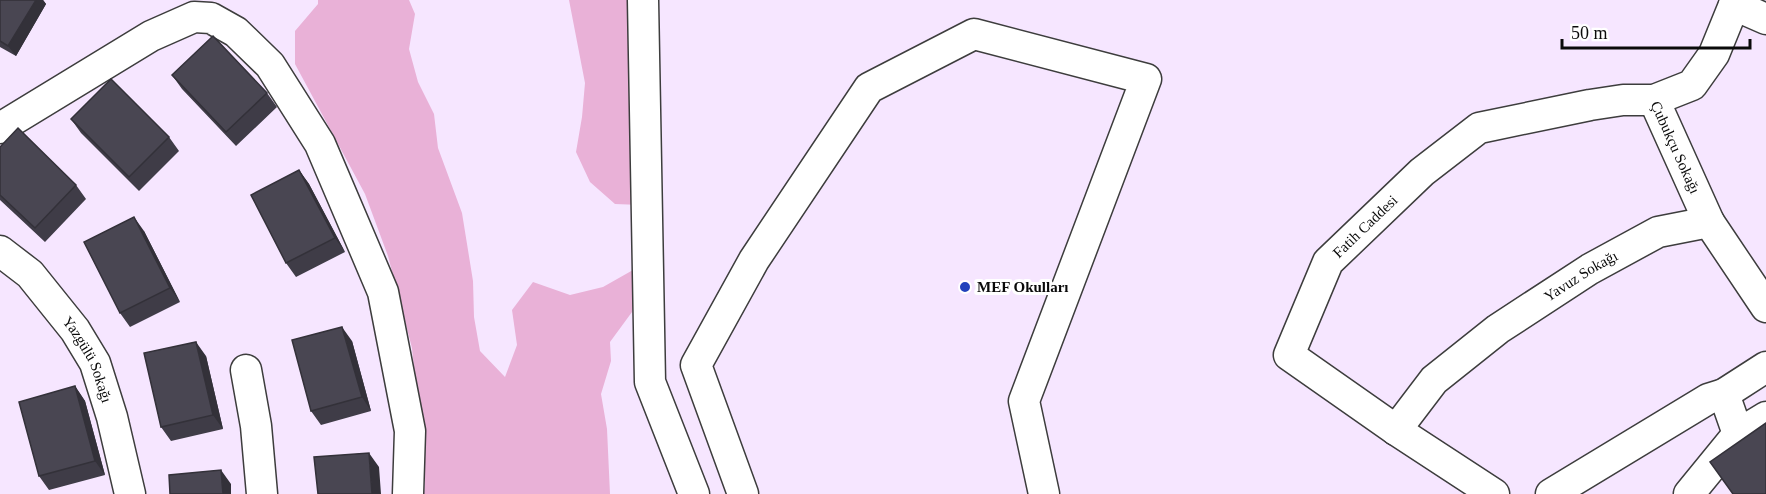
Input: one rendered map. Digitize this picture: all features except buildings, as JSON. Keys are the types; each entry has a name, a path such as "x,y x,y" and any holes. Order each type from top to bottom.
{"street":[{"path":"643,0 650,382 694,494"},
{"path":"1735,2 1766,19"},
{"name":"Çubukçu Sokağı","path":"1709,222 1654,100 1692,85 1714,54 1735,2"},
{"path":"0,128 151,36 194,17 211,18 236,32 270,65 320,144 383,292 410,431 408,494"},
{"path":"743,494 696,365 754,260 869,88 974,34 1146,79 1024,401 1044,494"},
{"name":"Fatih Caddesi","path":"1494,494 1396,430 1289,355 1328,262 1422,172 1479,128 1590,105 1623,100 1654,100"},
{"path":"1709,222 1766,307"},
{"name":"Yavuz Sokağı","path":"1396,430 1434,380 1498,329 1590,269 1658,232 1709,222"},
{"name":"Yazgülü Sokağı","path":"0,251 30,274 75,330 95,363 112,417 130,494"},
{"path":"1551,494 1708,399 1724,394 1766,367"},
{"path":"246,370 256,426 262,494"},
{"path":"1724,394 1738,434"},
{"path":"1689,494 1738,434 1766,417"}],"shaded area":[{"path":"318,0 409,0 415,14 409,49 418,82 434,114 438,148 462,213 473,281 474,317 480,351 505,377 517,345 512,310 533,282 570,295 603,287 633,270 637,288 632,312 610,342 611,361 601,394 607,429 610,494 424,494 425,482 412,348 388,256 365,194 295,64 295,31 318,4"},
{"path":"569,0 634,0 641,205 615,204 590,182 576,152 585,83"}],"place":[{"name":"MEF Okulları","path":"965,287"}]}
